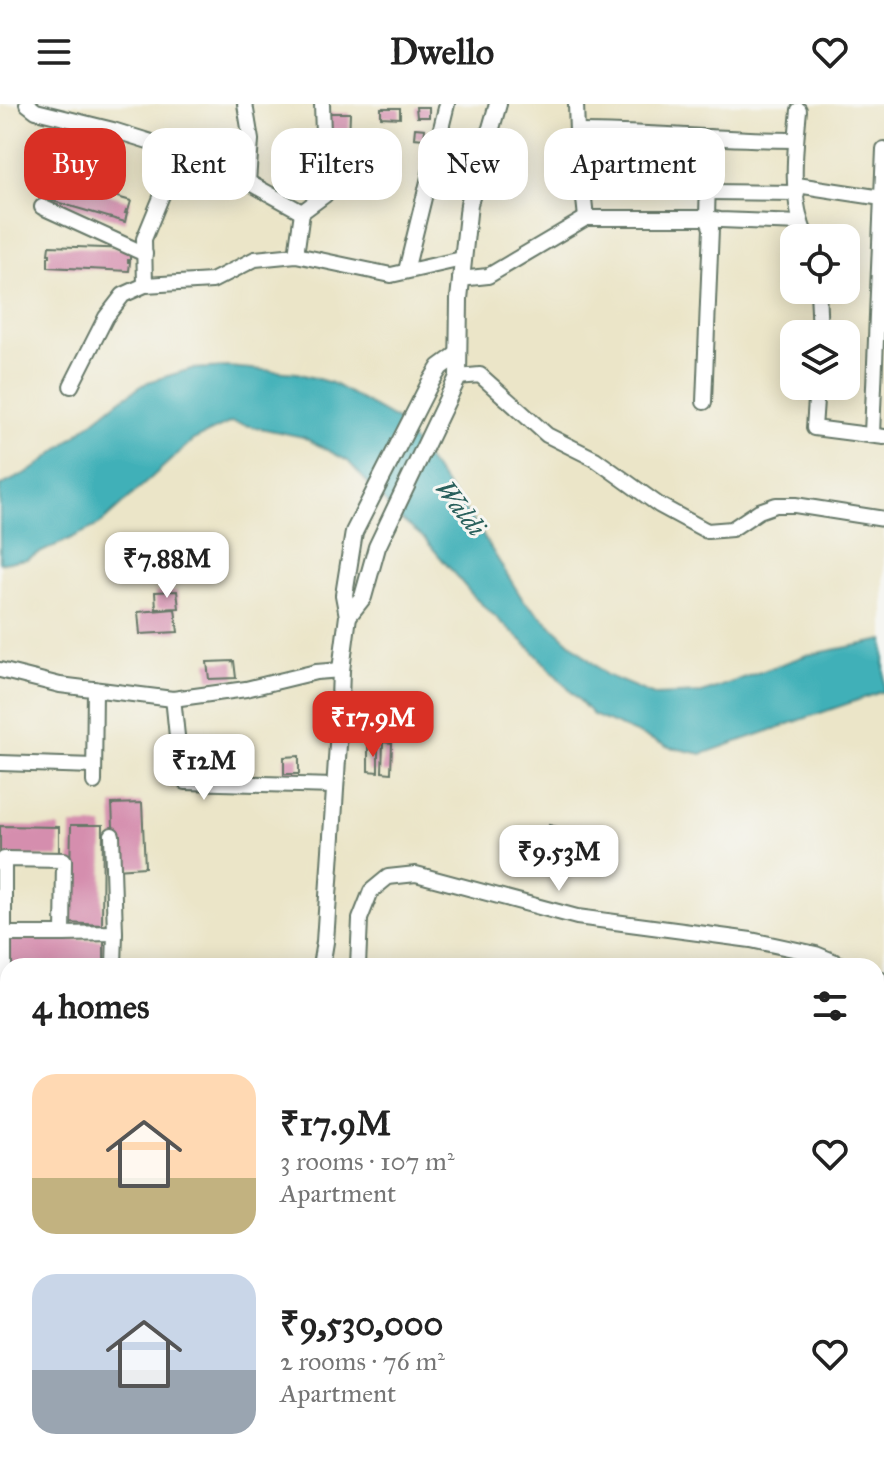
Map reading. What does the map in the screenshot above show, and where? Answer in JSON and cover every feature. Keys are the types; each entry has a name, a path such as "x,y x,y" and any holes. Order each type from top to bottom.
{"main road":[{"path":"348,616 363,597 377,547 458,377 460,279 469,204 498,104"},
{"path":"322,958 341,670 348,616 344,595 354,532 440,367 458,354"}],"street":[{"path":"27,104 36,111 142,139"},
{"path":"245,104 249,128"},
{"path":"296,255 302,212 325,195 322,104"},
{"path":"406,271 447,104"},
{"path":"576,104 577,128"},
{"path":"460,279 488,276 586,218 707,218 801,223 795,154 799,110"},
{"path":"725,138 796,140"},
{"path":"816,400 814,428 878,435 884,149"},
{"path":"255,186 302,212"},
{"path":"725,191 797,189 882,198"},
{"path":"145,285 144,239 160,200"},
{"path":"584,200 586,218"},
{"path":"704,402 711,228 707,218 708,200"},
{"path":"42,207 145,254"},
{"path":"71,386 106,317 123,295 145,285 212,281 255,259 296,255 391,275 462,259"},
{"path":"458,377 480,375 547,435 595,459 659,505 707,531 732,529 759,511 776,505 795,505 884,519"},
{"path":"0,670 60,685 173,699 246,689 316,672 341,670"},
{"path":"94,782 95,689"},
{"path":"173,699 186,782 334,786"},
{"path":"0,763 94,766"},
{"path":"112,835 114,958"},
{"path":"4,958 2,859 64,860 63,934"},
{"path":"358,958 360,919 371,891 388,877 416,874 577,917 751,940 826,958"},
{"path":"4,934 115,933"}],"water":[{"name":"Waldi","path":"228,367 297,373 332,383 397,420 477,526 523,600 606,675 654,695 702,693 807,655 884,640 884,691 702,754 669,747 593,715 532,650 475,598 424,538 399,518 348,461 303,437 231,422 193,440 99,525 27,559 0,563 0,486 34,469 120,400 148,382 191,369"}],"building":[{"path":"416,107 429,107 429,117 417,117"},
{"path":"381,108 400,108 400,118 381,117"},
{"path":"329,113 350,113 349,128 328,128"},
{"path":"49,200 131,201 125,213 125,222"},
{"path":"49,246 130,249 129,271 48,267"},
{"path":"177,591 179,608 156,609 155,592"},
{"path":"175,609 178,632 140,634 138,612"},
{"path":"234,661 236,678 209,679 207,662"},
{"path":"383,742 392,743 391,773 382,772"},
{"path":"368,746 378,746 378,772 368,771"},
{"path":"299,756 299,774 284,774 284,757"},
{"path":"142,803 145,867 115,869 112,804"},
{"path":"71,825 103,825 102,925 69,923"},
{"path":"549,825 567,829 559,864 542,860"},
{"path":"0,826 59,827 59,857 0,856"},
{"path":"8,939 104,940 104,958 9,958"}]}
